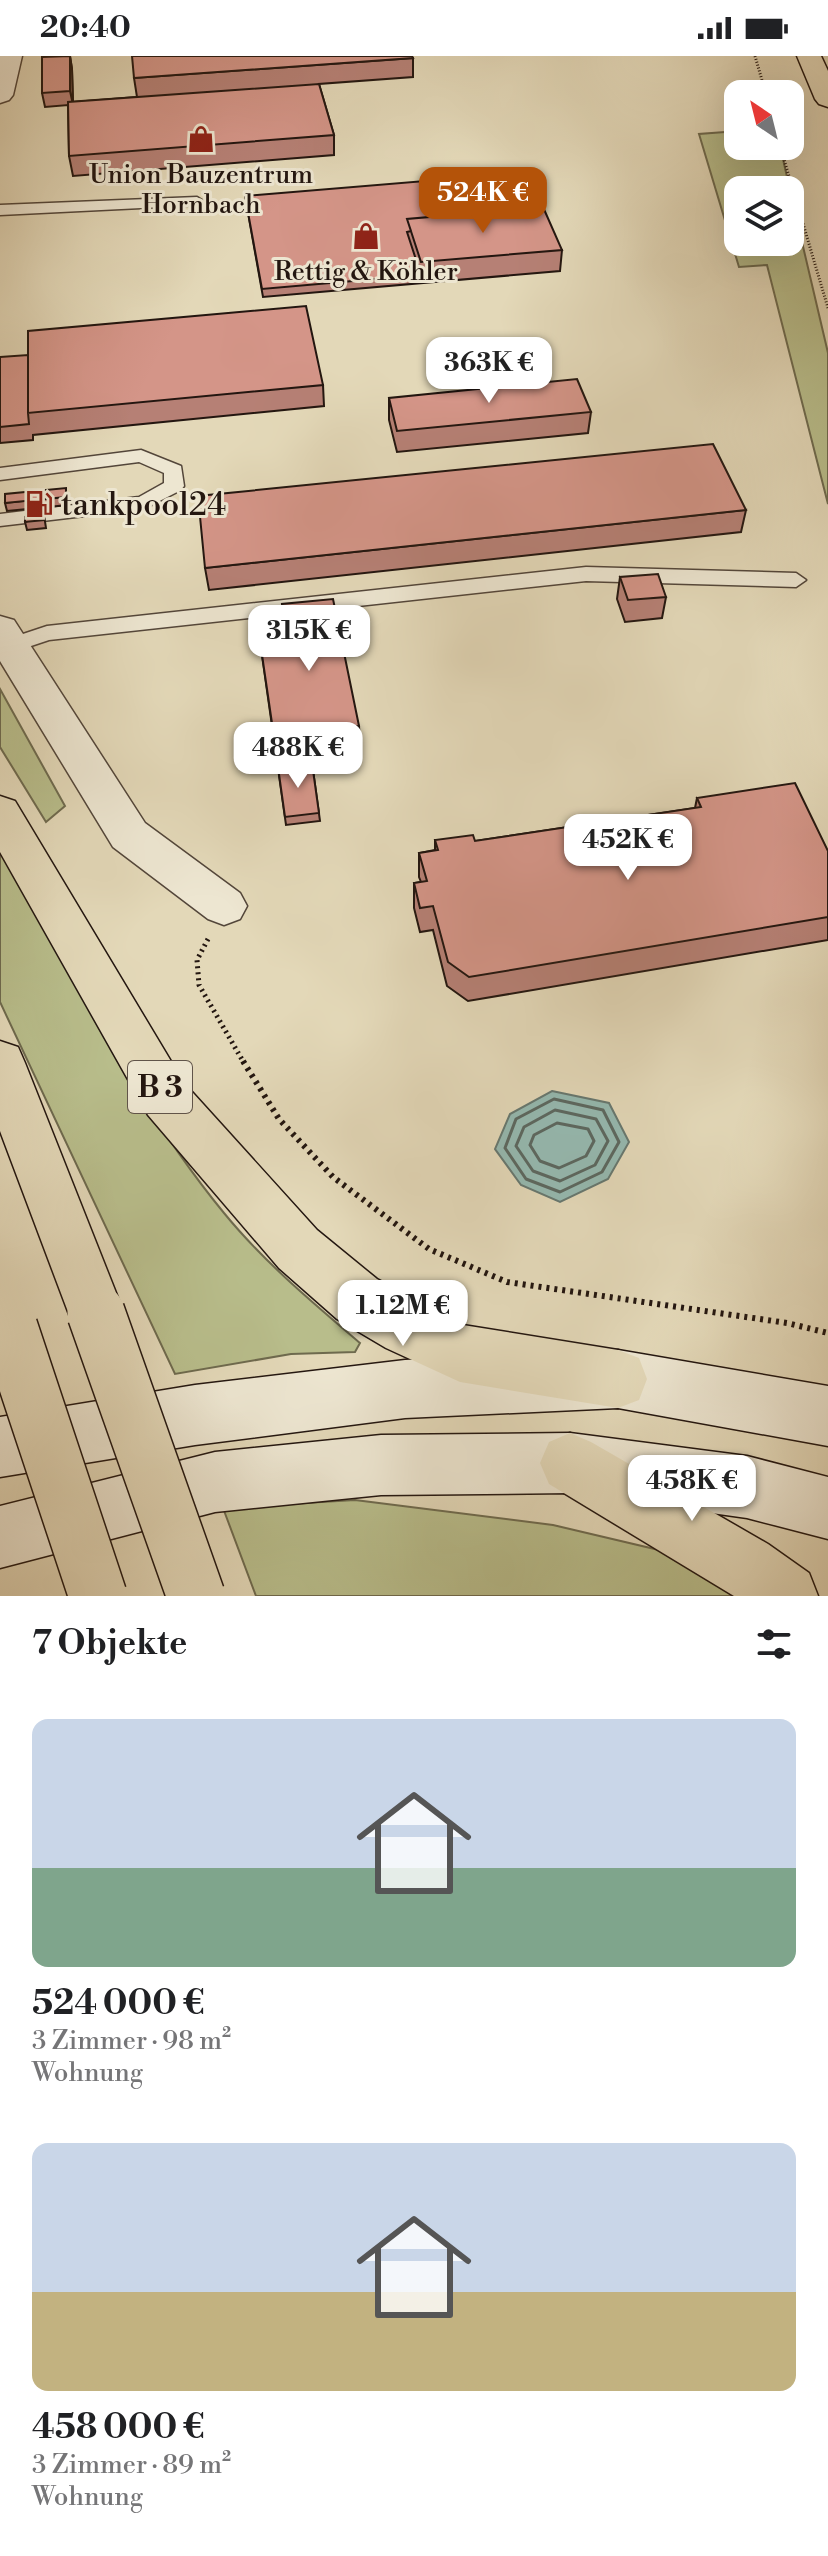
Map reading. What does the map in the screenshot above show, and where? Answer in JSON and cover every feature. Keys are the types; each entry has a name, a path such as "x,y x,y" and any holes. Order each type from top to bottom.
{"highway":[{"path":"809,56 828,99"},
{"name":"B 3","path":"0,813 166,1099 298,1249 357,1299 406,1328 460,1353 618,1379"},
{"path":"0,1063 96,1313 196,1596"},
{"path":"4,1315 98,1596"},
{"path":"570,1463 746,1566 786,1596"}],"main road":[{"path":"0,95 10,56"},
{"path":"5,638 129,835 224,906"},
{"path":"0,1447 195,1415 405,1389 618,1379 828,1416"},
{"path":"0,1537 215,1482 381,1465 570,1463 747,1487 828,1508"}],"lane":[{"path":"0,210 197,202"},
{"path":"0,474 141,456 174,470 174,486 144,503 0,520"},
{"path":"5,638 586,574 796,580"}],"path":[{"path":"755,56 762,80"},
{"path":"784,160 828,308"},
{"path":"224,906 197,960 199,985 211,1009 279,1119 333,1177 429,1249 507,1282 787,1323 828,1333"}],"green space":[{"path":"724,132 724,160 783,160 787,176 724,176 724,217 699,134"},
{"path":"804,251 828,353 828,504 767,265 739,267 736,256 804,256"},
{"path":"0,689 65,806 46,822 0,747"},
{"path":"0,849 105,1036 161,1128 224,1213 255,1248 360,1343 355,1352 291,1354 175,1374 0,1002"},
{"path":"355,1500 553,1525 680,1555 733,1596 256,1596 223,1508"}],"water":[{"path":"552,1091 609,1103 629,1142 608,1179 560,1202 521,1185 495,1149 510,1114"}],"building":[{"path":"70,56 70,91 42,93 42,57"},
{"path":"132,56 412,56 413,58 134,78"},
{"name":"Union Bauzentrum Hornbach","path":"319,84 334,135 69,156 68,102"},
{"path":"461,178 475,213 407,219 411,231 407,232 421,275 262,289 245,196"},
{"path":"543,207 562,250 421,262 407,219"},
{"path":"306,306 323,385 28,413 28,331"},
{"path":"28,355 29,424 0,427 0,357"},
{"path":"577,379 591,412 397,431 389,398"},
{"path":"713,444 746,510 205,568 198,496"},
{"path":"66,488 66,497 5,503 5,494"},
{"path":"44,515 44,520 25,522 25,517"},
{"path":"658,574 666,597 628,600 620,577"},
{"path":"333,599 359,726 274,737 261,648 289,644 282,604"},
{"path":"286,639 287,644 278,646 277,641"},
{"path":"312,763 319,813 285,817 278,767"},
{"path":"795,783 828,851 828,917 469,977 448,962 433,906 420,908 414,883 427,881 419,853 438,850 435,840 473,835 475,841 701,807 697,798"}],"place":[{"name":"Union Bauzentrum Hornbach","path":"201,139"},
{"name":"Rettig & Köhler","path":"366,236"},
{"name":"tankpool24","path":"39,504"}]}
